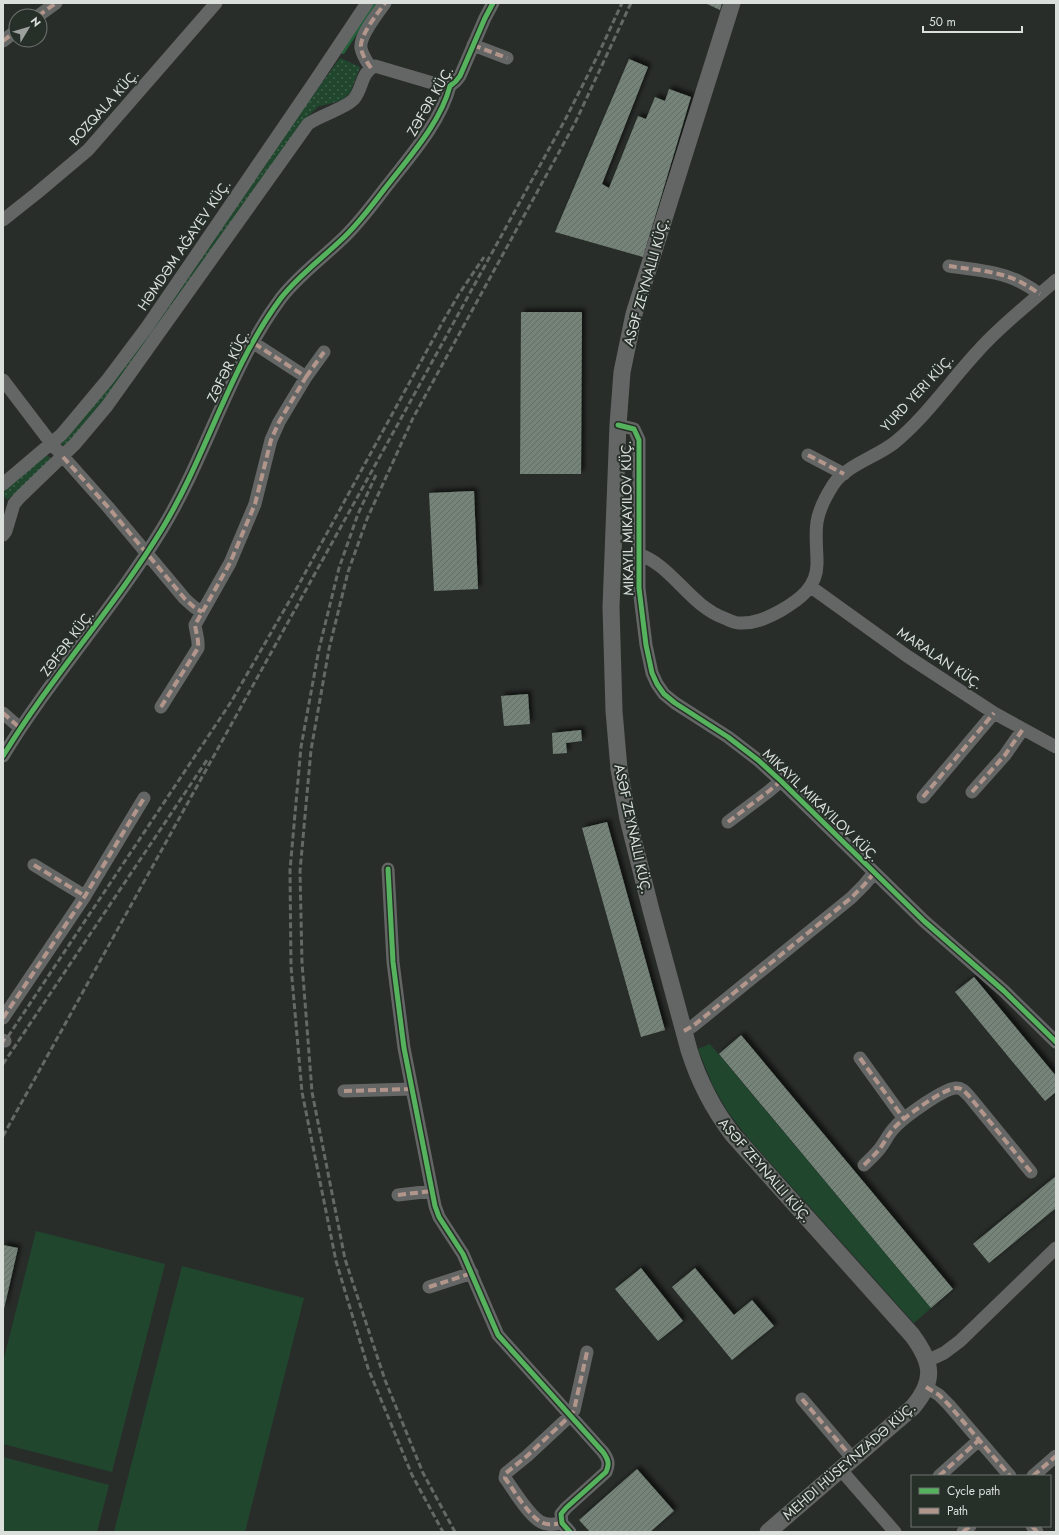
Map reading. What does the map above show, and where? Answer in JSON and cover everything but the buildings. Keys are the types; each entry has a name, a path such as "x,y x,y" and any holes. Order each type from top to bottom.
{"main road":[{"path":"732,3 634,314 622,372 618,425 611,607 614,711 619,770 628,819 651,910 684,1031 700,1080 720,1119 733,1136 912,1336 922,1350 927,1361 928,1368 926,1387"},
{"name":"MEHDI HÜSEYNZADƏ KÜÇ.","path":"768,1532 913,1407 920,1399 926,1387"}],"street":[{"name":"BOZQALA KÜÇ.","path":"3,220 88,150 216,3"},
{"name":"HƏMDƏM AĞAYEV KÜÇ.","path":"3,484 70,425 108,379 147,327 367,3"},
{"path":"371,68 360,47 362,39 384,3"},
{"name":"ZƏFƏR KÜÇ.","path":"3,756 20,728 68,660 105,613 162,529 178,500 252,342 264,323 290,287 302,274 341,240 361,219 419,145 441,108 450,86 460,76 473,45 494,3"},
{"path":"473,45 507,58"},
{"path":"3,535 14,504 63,457 107,406 308,124 353,100 364,75 371,68 380,67 436,84 450,86"},
{"path":"949,266 985,271 1009,277 1040,294"},
{"name":"YURD YERI KÜÇ.","path":"638,554 648,557 657,563 696,601 719,616 737,623 750,623 767,618 789,606 802,596 810,587 816,574 818,564 816,533 820,510 834,483 844,474 894,442 916,421 979,349 1056,280"},
{"path":"252,342 306,377"},
{"path":"161,706 198,648 199,641 196,634 195,625 230,563 255,504 271,440 279,422 306,377 324,352"},
{"path":"3,380 63,457 147,552 185,599 202,612"},
{"path":"618,425 634,429 639,440 639,588 646,645 652,674 664,694 758,760 874,873 945,940 1004,991 1056,1042"},
{"path":"808,455 844,474"},
{"name":"MARALAN KÜÇ.","path":"810,587 907,656 994,713 1056,747"},
{"path":"3,713 20,728"},
{"path":"923,797 994,713"},
{"path":"972,792 1005,755 1023,729"},
{"path":"728,822 781,781"},
{"path":"3,1018 85,896 144,798"},
{"path":"34,865 85,896"},
{"path":"388,869 393,962 404,1048 434,1206 472,1273 498,1335 571,1416 603,1452 608,1460 609,1466 606,1472 561,1514 566,1527 541,1523 533,1516 506,1478 506,1473 571,1416 574,1410 587,1352"},
{"path":"684,1031 693,1026 850,898 864,886 874,873"},
{"path":"860,1058 904,1119"},
{"path":"864,1165 876,1153 887,1136 904,1119 946,1091 957,1088 963,1090 1031,1172"},
{"path":"344,1091 412,1089"},
{"path":"398,1195 432,1191"},
{"path":"927,1361 944,1353 960,1342 1056,1248"},
{"path":"429,1287 472,1273"},
{"path":"926,1387 939,1395 1009,1475"},
{"path":"802,1399 895,1532"},
{"path":"940,1475 979,1440"},
{"path":"1034,1475 1056,1456"}],"green space":[{"path":"340,58 360,67 350,93 342,100 319,106 308,116 109,397 65,448 61,443"},
{"path":"47,455 52,460 7,500 3,495 3,491"},
{"path":"710,1044 931,1308 914,1323 748,1138 728,1112 713,1086 698,1049"},
{"path":"36,1231 165,1264 112,1472 3,1444 3,1362"},
{"path":"182,1266 304,1298 245,1532 114,1532"},
{"path":"3,1457 109,1485 97,1532 3,1532"}],"waterway":[{"path":"343,52 375,3"}],"railway":[{"path":"3,1136 566,118 622,3"},
{"path":"455,1532 423,1473 385,1380 345,1259 312,1092 302,963 300,871 311,750 329,649 348,572 367,519 413,418 575,123 631,3"},
{"path":"3,1044 231,702 298,586 441,325 459,294 484,257"},
{"path":"376,475 358,514 339,568 319,649 301,747 290,870 291,967 302,1092 336,1261 368,1368 412,1475 443,1532"},
{"path":"3,1064 207,760"}],"marked path":[{"path":"48,9 56,3"},
{"path":"371,68 362,53 361,43 366,31 385,3"},
{"path":"3,41 8,37"},
{"path":"473,45 507,58"},
{"path":"949,266 1007,276 1040,294"},
{"path":"161,707 198,648 195,625 230,563 255,504 271,440 279,422 306,377 252,342"},
{"path":"306,377 324,352"},
{"path":"808,455 844,474"},
{"path":"63,457 108,507 185,599 202,612"},
{"path":"3,713 20,728"},
{"path":"923,797 994,713"},
{"path":"972,792 1005,755 1023,729"},
{"path":"728,822 781,781"},
{"path":"3,1018 85,896 144,798"},
{"path":"34,865 85,896"},
{"path":"684,1031 693,1026 851,898 874,873"},
{"path":"860,1058 904,1119"},
{"path":"864,1165 879,1150 893,1129 906,1117 943,1092 959,1088 969,1096 1031,1172"},
{"path":"344,1091 412,1089"},
{"path":"398,1195 432,1191"},
{"path":"429,1287 472,1273"},
{"path":"562,1523 546,1524 536,1519 526,1508 505,1478 506,1473 527,1456 571,1415 574,1410 587,1352"},
{"path":"926,1387 939,1395 949,1405 1009,1475"},
{"path":"802,1399 853,1459"},
{"path":"940,1475 979,1440"},
{"path":"1034,1475 1056,1456"},
{"path":"963,1532 969,1527"},
{"path":"1033,1527 1037,1532"}],"cycle path":[{"path":"3,756 41,698 124,587 162,529 192,472 232,382 263,325 288,290 360,220 425,137 440,112 450,86 460,76 493,3"},
{"name":"MIKAYIL MIKAYILOV KÜÇ.","path":"618,425 634,429 639,440 639,588 646,645 652,673 664,694 675,703 728,737 758,760 924,921 1004,991 1056,1042"},
{"path":"388,869 393,962 404,1048 435,1206 439,1217 463,1254 498,1335 603,1452 608,1462 606,1472 561,1514 562,1523 570,1532"}]}
